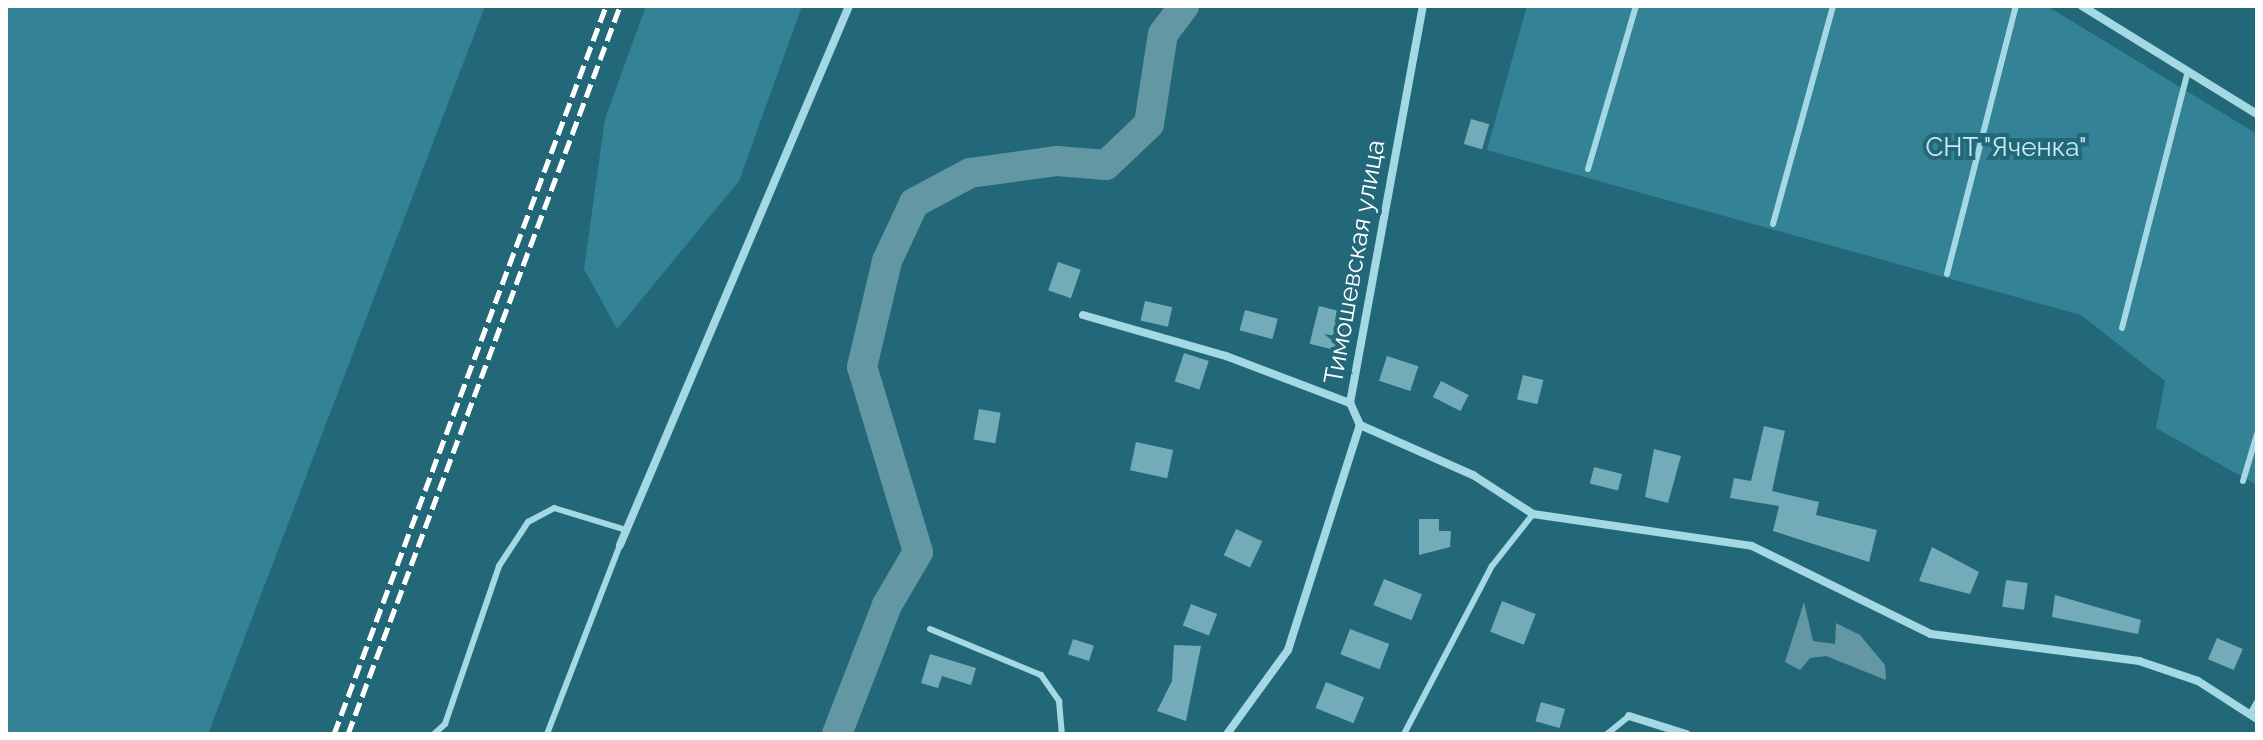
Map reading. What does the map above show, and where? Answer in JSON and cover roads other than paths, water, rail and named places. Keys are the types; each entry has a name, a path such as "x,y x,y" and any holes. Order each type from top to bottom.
{"street":[{"path":"620,545 849,6"},
{"name":"Тимошевская улица","path":"1360,425 1350,403 1423,6"},
{"path":"2082,6 2257,114"},
{"path":"1083,315 1226,356 1350,403"},
{"path":"1227,734 1288,650 1360,425 1473,475 1533,514 1752,546 1931,634 2139,661 2198,681 2253,716"},
{"path":"1629,716 1686,734"}],"lane":[{"path":"1588,169 1636,6"},
{"path":"1773,224 1833,6"},
{"path":"1947,274 2016,6"},
{"path":"2122,328 2188,71"},
{"path":"2243,481 2257,434"},
{"path":"434,734 445,724 499,566 528,522 554,508 626,530"},
{"path":"1404,734 1492,566 1533,514"},
{"path":"547,734 620,545"},
{"path":"930,629 1041,675 1059,701 1062,734"},
{"path":"2253,716 2257,702"},
{"path":"1607,734 1629,716"}],"waterway":[{"path":"837,734 887,605 918,552 862,367 887,261 914,203 970,173 1057,161 1106,165 1149,124 1163,34 1184,6"}],"railway":[{"path":"334,734 606,6"},
{"path":"348,734 620,6"}],"park label":[{"name":"СНТ \"Яченка\"","path":"2006,148"}]}
